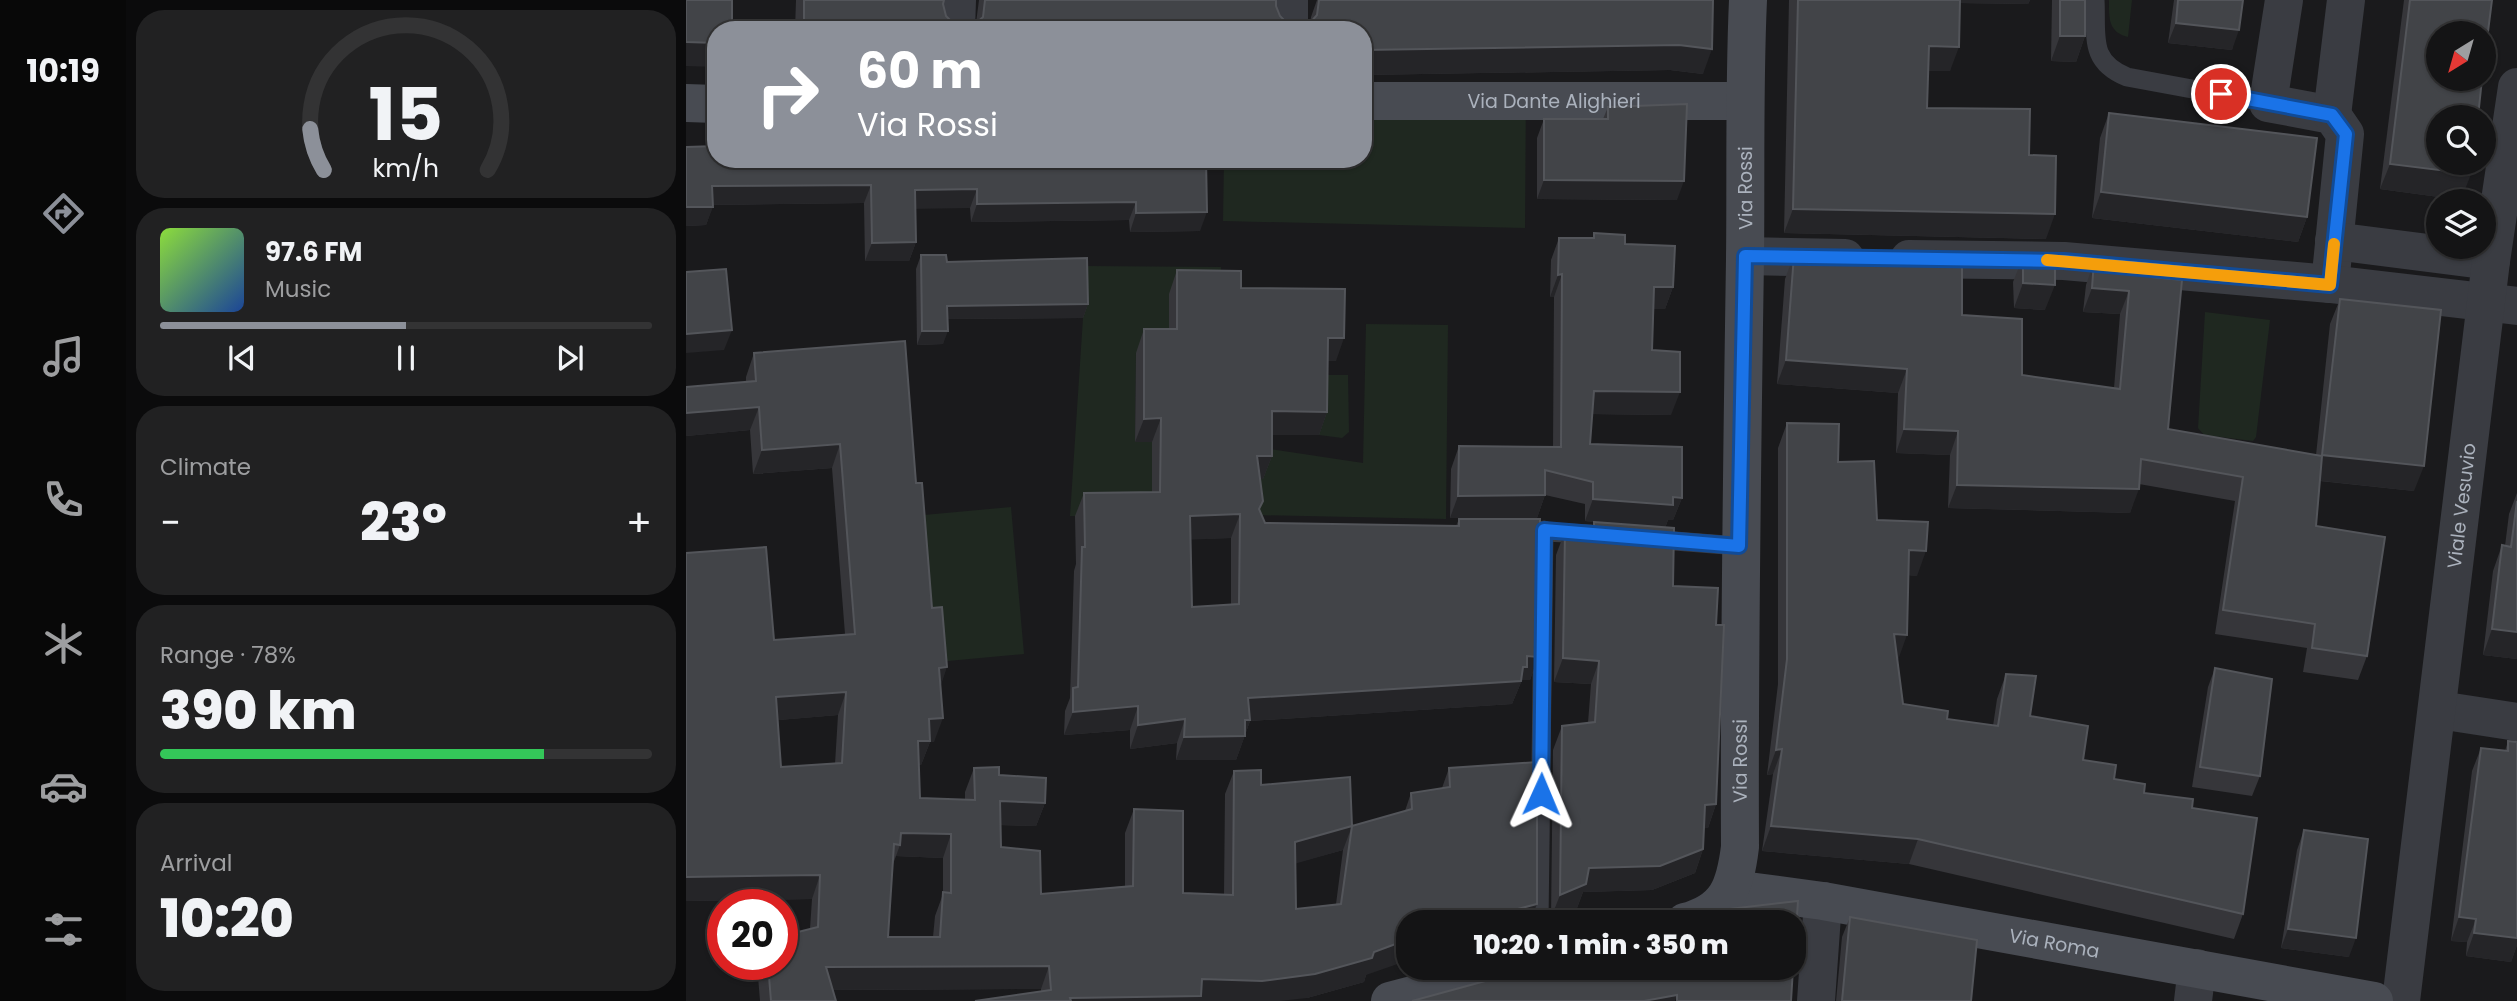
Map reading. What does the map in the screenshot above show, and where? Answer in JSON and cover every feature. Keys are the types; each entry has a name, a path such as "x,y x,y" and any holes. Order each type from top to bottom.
{"street":[{"path":"956,21 957,0"},
{"path":"1289,0 1289,21"},
{"name":"Via Rossi","path":"1733,889 1740,846 1739,546 1745,256 1743,101 1748,0"},
{"path":"2284,0 2268,103 2332,115 2346,134 2330,285"},
{"path":"2332,115 2346,0"},
{"name":"Viale Vesuvio","path":"2401,1001 2439,710 2502,304 2491,261 2517,87"},
{"name":"Via Dante Alighieri","path":"1372,101 1743,101"},
{"path":"686,103 707,104"},
{"path":"2334,241 2491,261"},
{"path":"1745,256 2064,261 2330,285 2502,304"},
{"path":"2439,710 2517,722"},
{"path":"1712,910 1733,889"},
{"name":"Via Roma","path":"1733,889 1823,901 2195,985 2374,1001"},
{"path":"1816,1001 1823,901"},
{"path":"1390,1001 1470,980"}],"lane":[{"path":"2095,0 2097,52 2111,70 2127,76 2268,103"},
{"path":"1539,910 1544,530"},
{"path":"1490,531 1544,530 1739,546"}],"shaded area":[{"path":"2109,0 2132,0 2128,37 2113,28"},
{"path":"1372,82 1526,83 1525,228 1223,221 1224,168 1372,168"},
{"path":"1083,266 1221,267 1220,294 1169,294 1169,320 1194,321 1136,353 1135,442 1152,442 1152,490 1264,448 1363,463 1366,324 1448,325 1446,519 1253,515 1070,516 1083,318"},
{"path":"2205,312 2270,320 2256,437 2253,441 2204,435 2198,428"},
{"path":"1319,375 1348,375 1349,432 1342,438 1319,435"},
{"path":"1011,507 1024,654 937,662 924,515"}],"building":[{"path":"686,0 732,0 732,21 707,21 707,43 686,42"},
{"path":"804,0 944,0 946,16 951,21 804,21"},
{"path":"985,0 1276,0 1280,16 1285,21 978,21 983,17"},
{"path":"1319,0 1713,0 1712,49 1679,45 1372,50 1372,21 1312,21 1317,15"},
{"path":"1798,0 1960,0 1959,47 1929,46 1927,108 2030,109 2029,155 2056,156 2055,214 1793,209"},
{"path":"2060,0 2085,0 2085,36 2060,36"},
{"path":"2178,0 2243,0 2239,30 2176,23"},
{"path":"2410,0 2492,0 2489,21 2426,21 2426,91 2481,91 2479,105 2426,105 2426,168 2390,164"},
{"path":"1687,104 1684,181 1544,180 1544,119 1608,119 1608,107"},
{"path":"2109,113 2317,138 2307,217 2101,192"},
{"path":"707,146 707,168 1206,168 1207,212 1136,213 1136,202 977,204 977,189 915,190 916,242 872,243 871,185 712,186 713,207 686,207 686,147"},
{"path":"1594,233 1625,235 1625,244 1675,246 1673,287 1654,287 1652,350 1680,352 1680,392 1594,391 1590,444 1682,447 1682,498 1673,497 1673,505 1593,499 1593,482 1545,470 1545,495 1458,496 1459,446 1561,447 1562,274 1558,275 1559,238 1594,238"},
{"path":"921,255 946,255 947,262 1087,258 1088,304 947,306 948,331 922,331"},
{"path":"1794,255 1962,257 1962,315 2022,319 2022,375 2120,389 2129,291 2092,288 2094,261 2153,266 2152,277 2182,280 2168,429 2322,456 2316,526 2385,537 2367,656 2312,648 2315,624 2223,610 2243,477 2141,459 2139,489 1957,485 1958,431 1904,429 1907,369 1786,360"},
{"path":"2023,257 2055,257 2055,285 2023,283"},
{"path":"726,269 732,330 686,334 686,272"},
{"path":"1177,270 1241,271 1241,288 1345,289 1344,338 1328,338 1327,412 1272,411 1272,456 1257,456 1263,501 1259,509 1265,523 1459,526 1459,519 1540,519 1538,657 1527,656 1527,667 1523,667 1521,681 1248,698 1250,720 1245,720 1245,736 1184,737 1185,719 1138,725 1138,706 1073,712 1073,688 1078,687 1082,547 1085,547 1084,493 1160,492 1161,418 1144,419 1144,329 1177,329","holes":["1240,514 1239,604 1192,607 1190,516"]},
{"path":"2340,299 2441,310 2424,466 2322,455"},
{"path":"905,341 916,483 922,483 932,608 942,607 947,667 939,668 943,718 929,719 930,741 918,741 920,798 975,800 974,768 999,767 999,775 1046,778 1045,803 1000,801 1001,847 1040,851 1041,894 1133,886 1134,809 1183,811 1183,893 1233,895 1234,771 1261,770 1261,785 1350,777 1352,826 1412,809 1411,793 1450,787 1449,768 1537,762 1537,904 1514,910 1396,910 1396,944 1374,952 1372,958 1315,974 1262,981 1202,979 1201,996 1070,998 1071,1001 975,1001 1051,990 1049,966 826,967 836,1001 771,1001 769,980 798,980 798,932 818,927 820,875 686,877 686,553 766,547 774,640 855,634 840,444 762,450 759,407 686,413 686,387 756,381 754,353","holes":["846,692 842,763 781,767 776,697","1352,826 1341,904 1296,909 1295,842","901,833 951,834 951,893 943,892 940,937 888,937 894,844 900,845"]},
{"path":"1787,423 1839,424 1838,462 1874,461 1877,520 1928,522 1926,551 1909,550 1907,635 1894,634 1903,704 1948,711 1947,719 1998,726 2006,674 2036,676 2030,716 2088,726 2083,760 2116,765 2114,779 2145,784 2144,793 2193,799 2192,808 2257,818 2243,914 1918,839 1771,826 1782,749 1776,750 1787,659"},
{"path":"2517,501 2517,632 2492,629 2502,545 2511,547"},
{"path":"1594,522 1674,528 1673,586 1718,588 1716,625 1724,625 1716,804 1705,805 1703,849 1660,866 1589,868 1586,884 1560,895 1562,726 1595,722 1599,661 1563,658 1565,531 1594,532"},
{"path":"2215,668 2272,679 2260,776 2200,767"},
{"path":"2508,741 2517,742 2517,938 2474,933 2476,919 2459,917 2481,748 2508,751"},
{"path":"2304,830 2368,839 2356,938 2288,929"},
{"path":"1798,901 1797,910 1721,910"},
{"path":"1850,917 1977,940 1971,1001 1842,1001"},
{"path":"1489,980 1792,980 1791,1001 1677,1001 1677,995 1644,1001 1412,1001"}],"slow traffic":[{"path":"2047,260 2330,285 2334,244"}],"route":[{"path":"1541,794 1544,530 1739,546 1745,256 2064,261 2330,285 2346,134 2332,115 2221,94"}]}
